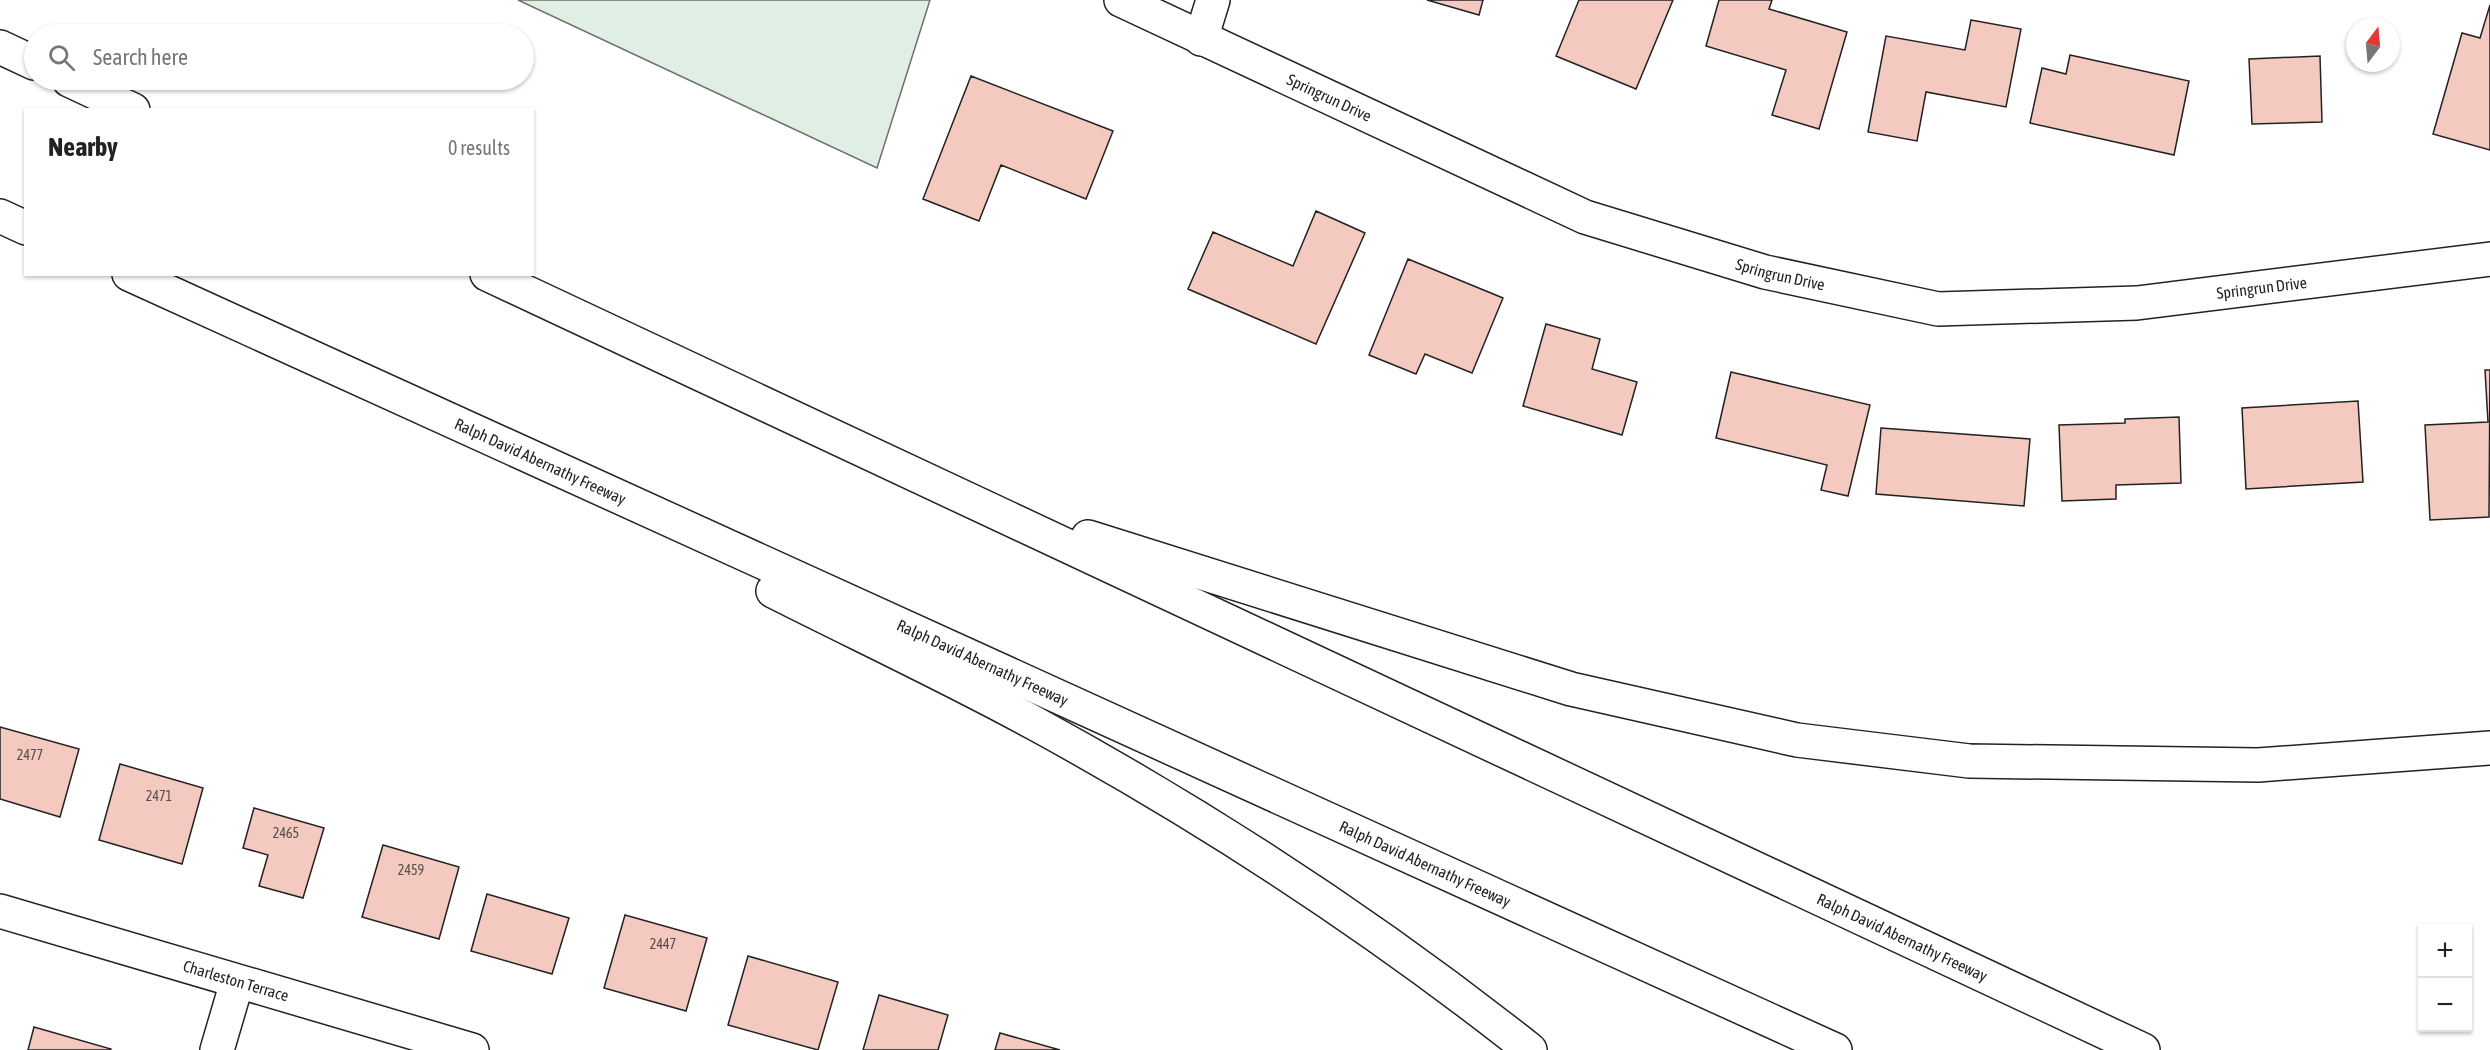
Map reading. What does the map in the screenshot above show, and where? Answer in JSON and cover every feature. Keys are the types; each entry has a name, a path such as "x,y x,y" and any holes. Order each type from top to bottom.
{"main road":[{"name":"Springrun Drive","path":"1120,0 1585,217 1765,272 1938,309 2137,303 2490,259"},
{"path":"1201,39 1213,0"},
{"path":"0,47 24,58"},
{"path":"90,90 129,108"},
{"path":"0,216 24,227"},
{"name":"Ralph David Abernathy Freeway","path":"133,276 1835,1050"},
{"name":"Ralph David Abernathy Freeway","path":"491,276 2143,1050"},
{"path":"201,307 1036,724 1266,860 1482,1012 1530,1050"},
{"path":"963,497 1571,689 1797,740 1969,761 2258,765 2490,748"},
{"name":"Charleston Terrace","path":"0,911 472,1050"},
{"path":"218,1050 237,982"}],"green space":[{"path":"518,0 930,0 877,168"}],"building":[{"path":"1427,0 1483,0 1479,15"},
{"path":"1579,0 1673,0 1636,89 1556,56"},
{"path":"1719,0 1772,0 1769,9 1847,32 1819,129 1772,115 1786,70 1706,46"},
{"path":"2490,5 2490,150 2433,134 2462,33 2480,38"},
{"path":"1971,20 2021,29 2006,107 1926,92 1917,141 1868,132 1886,36 1965,50"},
{"path":"2070,55 2189,81 2174,155 2030,123 2042,68 2066,74"},
{"path":"2320,56 2322,122 2252,124 2249,59"},
{"path":"971,76 1113,131 1086,199 1001,165 979,221 923,199"},
{"path":"1316,211 1365,233 1316,344 1188,289 1213,232 1293,266"},
{"path":"1408,259 1503,298 1472,373 1425,354 1416,374 1369,355"},
{"path":"1546,324 1600,339 1592,369 1637,382 1622,435 1523,406"},
{"path":"2485,370 2490,370 2489,517 2430,520 2425,425 2488,422"},
{"path":"1731,372 1870,405 1848,496 1821,490 1827,465 1716,438"},
{"path":"2358,401 2363,482 2246,489 2242,408"},
{"path":"2179,417 2181,483 2116,485 2116,499 2062,501 2059,425 2125,423 2125,419"},
{"path":"1881,428 2030,439 2024,506 1876,494"},
{"path":"0,727 79,749 60,817 0,799"},
{"path":"120,764 203,788 182,864 99,840"},
{"path":"254,808 324,828 303,898 259,886 268,855 243,848"},
{"path":"383,845 459,867 439,939 362,917"},
{"path":"487,894 569,918 552,974 471,951"},
{"path":"625,915 707,938 686,1011 604,988"},
{"path":"748,956 838,982 818,1050 728,1025"},
{"path":"879,995 948,1015 938,1050 863,1050"},
{"path":"34,1027 111,1049 28,1050"},
{"path":"1000,1033 1060,1050 995,1050"}]}
